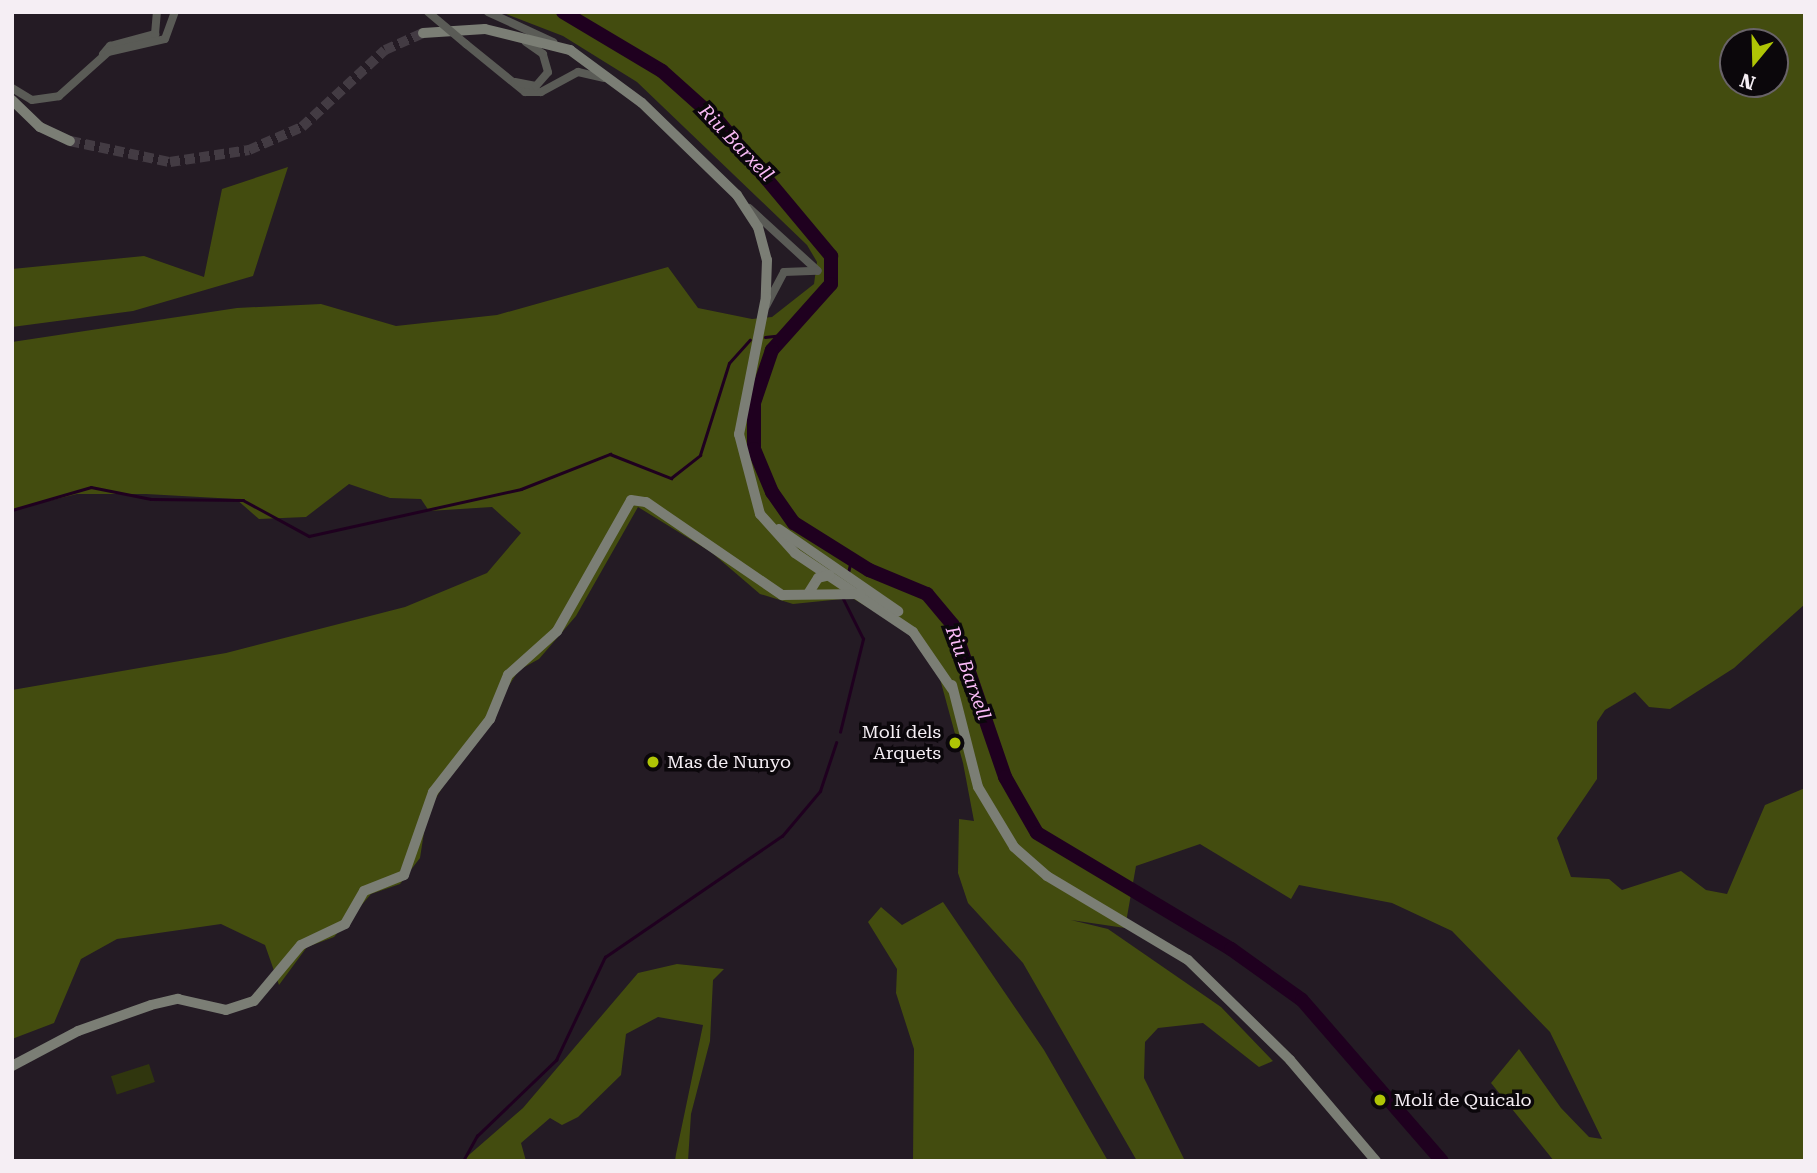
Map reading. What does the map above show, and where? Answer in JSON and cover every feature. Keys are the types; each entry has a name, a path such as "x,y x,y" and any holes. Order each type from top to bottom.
{"main road":[{"path":"423,33 485,29 555,43 601,69 642,103 744,204 765,250 764,309 740,420 741,456 756,504 784,544 812,565 861,590"},
{"path":"12,100 40,127 70,141"},
{"path":"12,1066 78,1031 151,1005 178,999 226,1010 254,1001 300,945 345,924 364,891 404,875 433,792 490,719 508,675 557,631 631,499 646,502 770,589 808,594 825,590 861,590"},
{"path":"756,504 830,575"},
{"path":"805,551 861,590 913,632 952,689 983,800 1014,847 1047,876 1188,960 1266,1035 1376,1161"},
{"path":"812,565 818,578"},
{"path":"808,594 818,578 830,575"},
{"path":"825,590 830,575"}],"street":[{"path":"12,88 32,100 54,98 102,57 110,46 155,34 157,12"},
{"path":"102,57 165,39 175,12"},
{"path":"428,12 506,78 534,93 570,74 588,72 642,103"},
{"path":"488,12 555,43"},
{"path":"485,29 531,44 549,63 536,86 506,78"},
{"path":"744,204 776,239 804,254 818,271 796,267"},
{"path":"764,309 780,276 796,267 804,254"}],"green space":[{"path":"501,12 1805,12 1805,604 1734,668 1670,709 1649,707 1635,692 1605,710 1597,722 1597,779 1557,838 1571,877 1609,879 1622,890 1681,871 1706,890 1727,894 1765,805 1805,788 1805,1161 1554,1161 1491,1083 1519,1049 1561,1108 1589,1137 1602,1139 1550,1032 1452,931 1392,903 1299,885 1291,899 1200,844 1136,866 1125,928 1071,920 1108,929 1221,1007 1273,1061 1259,1067 1203,1023 1158,1028 1145,1042 1144,1078 1185,1161 1137,1161 1023,963 968,903 958,873 959,819 974,821 963,763 937,668 911,633 852,598 793,604 760,594 711,552 638,507 576,616 539,659 519,670 442,788 427,813 420,858 400,884 371,894 334,937 307,947 279,985 265,945 221,924 117,939 81,959 54,1023 12,1039 12,690 226,653 405,607 487,573 521,533 492,507 429,511 421,499 390,498 349,484 306,517 259,519 236,499 146,494 77,494 12,510 12,342 237,308 321,304 396,326 497,315 668,267 698,308 752,319 772,317 814,284 817,262 807,245 637,82 563,36"},
{"path":"288,167 253,276 133,311 12,327 12,269 144,256 204,277 222,189"},
{"path":"943,902 1044,1050 1108,1161 913,1161 914,1049 896,993 897,969 868,922 881,907 902,925"},
{"path":"677,964 724,969 713,980 710,1041 691,1114 688,1161 675,1161 703,1025 658,1017 626,1034 621,1075 578,1117 562,1125 550,1118 521,1143 526,1161 462,1161 523,1108 638,973"},
{"path":"149,1064 155,1082 117,1094 111,1076"}],"waterway":[{"name":"Riu Barxell","path":"563,12 662,71 719,122 831,256 831,284 772,350 754,403 754,449 772,492 794,523 869,570 927,594 953,625 1005,777 1037,833 1231,949 1302,1000 1442,1161"},
{"path":"765,337 783,335"},
{"path":"12,510 91,487 151,499 243,500 309,536 521,489 610,454 671,478 700,455 729,363 750,340"},
{"path":"848,573 851,560"},
{"path":"840,732 863,639 842,597"},
{"path":"463,1161 477,1136 556,1060 605,957 782,836 820,791 836,743"}],"tunnel":[{"path":"70,141 170,162 249,150 302,127 385,50 423,33"}],"place":[{"name":"Molí dels Arquets","path":"955,743"},
{"name":"Mas de Nunyo","path":"653,762"},
{"name":"Molí de Quicalo","path":"1380,1100"}]}
